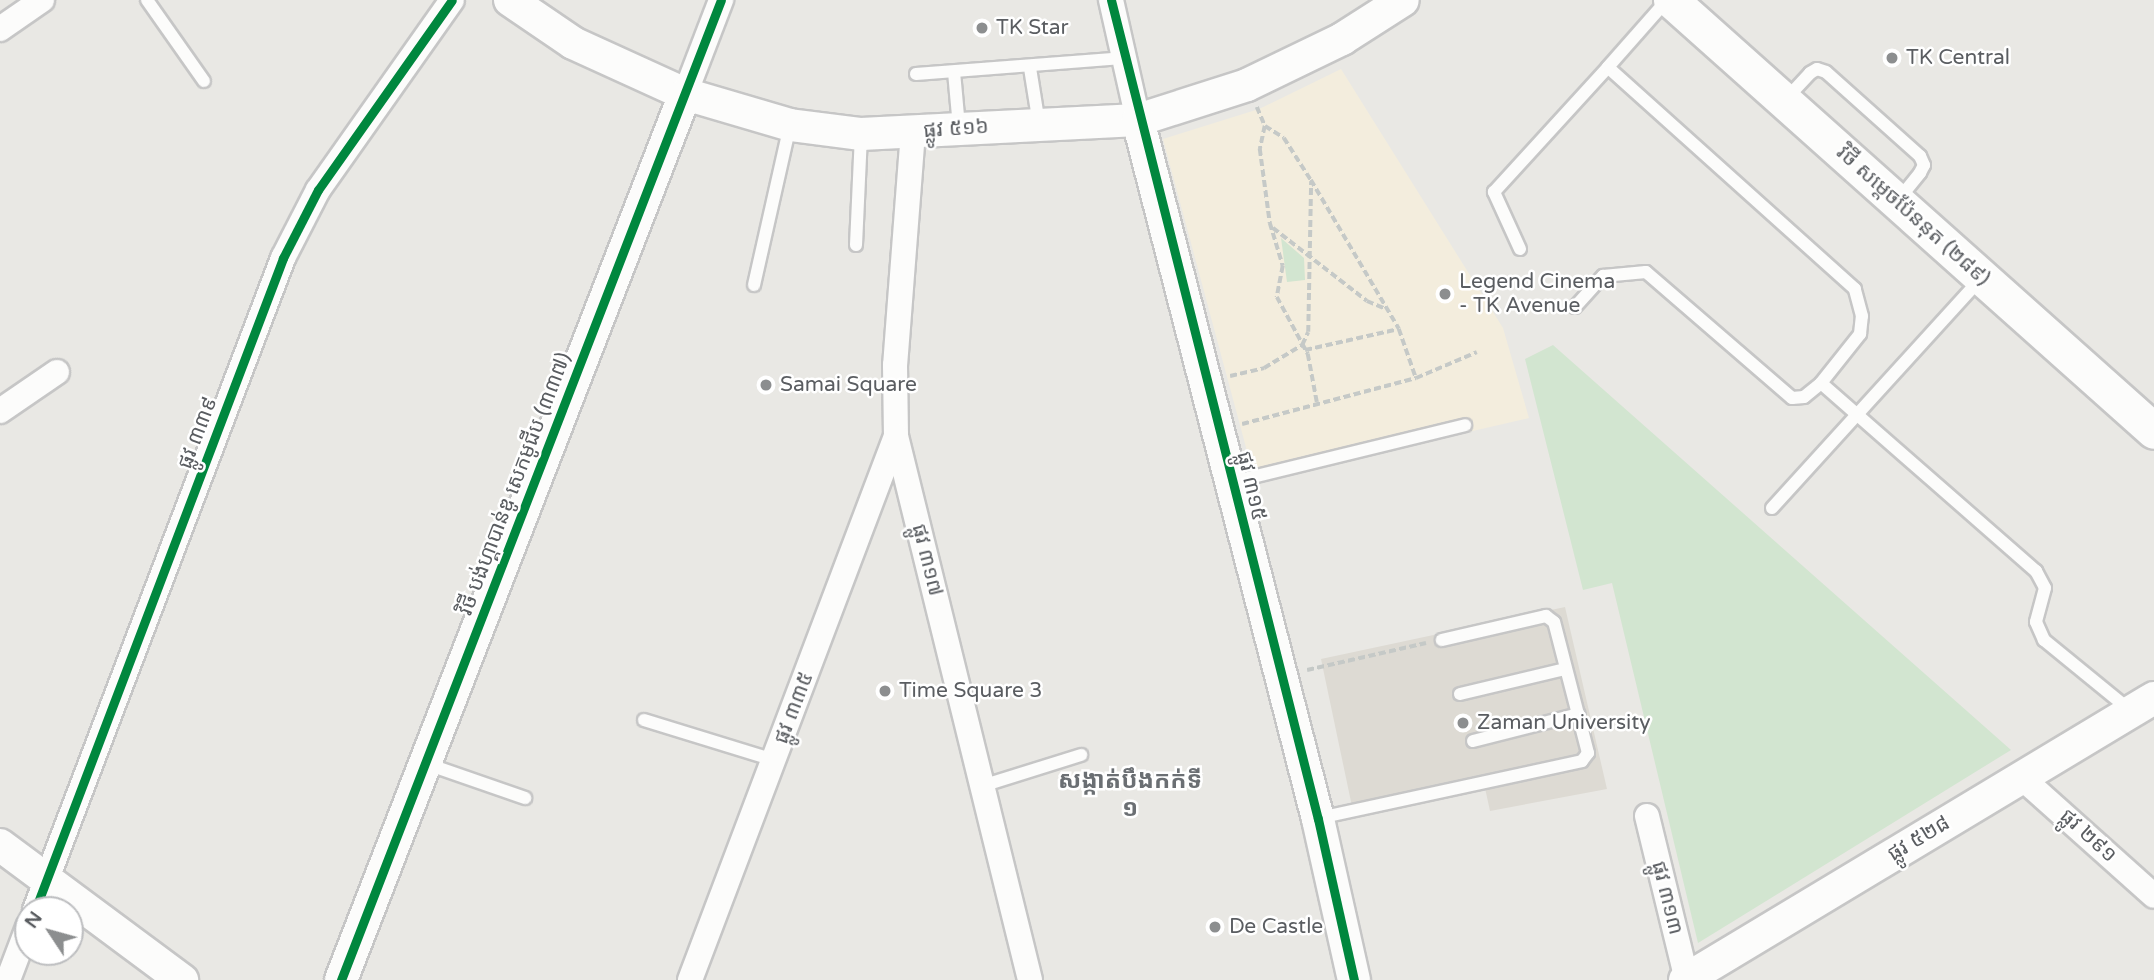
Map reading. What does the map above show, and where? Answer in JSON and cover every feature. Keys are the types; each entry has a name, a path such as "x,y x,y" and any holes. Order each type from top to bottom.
{"main road":[{"name":"វិថី សម្តេចប៉ែននុត (២៨៩)","path":"1669,0 2154,431"}],"street":[{"path":"0,29 42,0"},
{"name":"ផ្លូវ ៣៣៩","path":"40,896 283,258 337,160 452,0"},
{"name":"ផ្លូវ ៥១៦","path":"510,0 573,43 685,94 790,125 861,134 1138,120 1247,85 1342,39 1403,0"},
{"name":"វិថី បង់ហ្គាបាន់ឌូ សេកមូជីប (៣៣៧)","path":"341,980 721,0"},
{"name":"ផ្លូវ ៣១៥","path":"1111,0 1138,120 1318,819 1354,980"},
{"name":"ផ្លូវ ៣១៧","path":"913,132 895,365 896,436 1030,980"},
{"path":"0,411 57,372"},
{"name":"ផ្លូវ ៣៣៥","path":"690,980 896,436"},
{"name":"ផ្លូវ ៥២៨","path":"1686,980 2143,705"},
{"name":"ផ្លូវ ២៩១","path":"2021,777 2154,896"},
{"name":"ផ្លូវ ៣១៣","path":"1647,816 1686,980"},
{"path":"0,845 182,980"}],"lane":[{"path":"147,0 204,81"},
{"path":"1520,248 1494,192 1669,0"},
{"path":"916,74 1030,68 1112,59"},
{"path":"1575,307 1603,276 1646,272 1792,398 1804,397 1821,383 1860,334 1862,316 1855,289 1608,67"},
{"path":"1030,68 1039,124"},
{"path":"1784,101 1817,69 1835,80 1920,156 1924,165 1920,173 1897,202"},
{"path":"954,72 960,129"},
{"path":"754,285 790,125"},
{"path":"856,245 861,134"},
{"path":"1772,508 1860,415 1982,278"},
{"path":"1821,383 2036,571 2045,588 2036,622 2044,640 2143,705"},
{"path":"1231,482 1465,425"},
{"path":"1318,819 1582,761 1588,753 1554,622 1546,616 1442,639"},
{"path":"1461,694 1566,668"},
{"path":"1473,741 1579,714"},
{"path":"643,720 774,760"},
{"path":"982,786 1081,755"},
{"path":"424,763 526,798"}],"path":[{"path":"1247,85 1265,127 1260,149 1272,227 1283,266 1277,297 1305,350 1317,402"},
{"path":"1265,127 1284,138 1311,180 1399,329 1416,378"},
{"path":"1207,380 1265,368 1302,345 1308,332 1311,180"},
{"path":"1272,227 1367,301 1386,309"},
{"path":"1305,350 1399,329"},
{"path":"1219,430 1416,378 1477,352"},
{"path":"1312,669 1442,639"}],"shaded area":[{"path":"1341,69 1503,328 1529,418 1255,481 1163,139 1259,109"},
{"name":"Zaman University","path":"1565,607 1607,789 1490,811 1485,788 1354,816 1321,659"}],"green space":[{"path":"1281,238 1304,258 1305,280 1287,282"},
{"path":"1553,345 2011,750 1698,943 1612,583 1583,590 1525,359"}],"cycle path":[{"path":"40,896 283,258 318,190 452,0"},
{"path":"341,980 721,0"},
{"path":"1111,0 1318,819 1354,980"}],"place":[{"name":"TK Star","path":"982,28"},
{"name":"TK Central","path":"1892,58"},
{"name":"Legend Cinema - TK Avenue","path":"1445,294"},
{"name":"Samai Square","path":"766,385"},
{"name":"Time Square 3","path":"885,691"},
{"name":"Zaman University","path":"1463,723"},
{"name":"De Castle","path":"1215,927"}],"district":[{"name":"សង្កាត់បឹងកក់ទី ១","path":"1130,795"}]}
